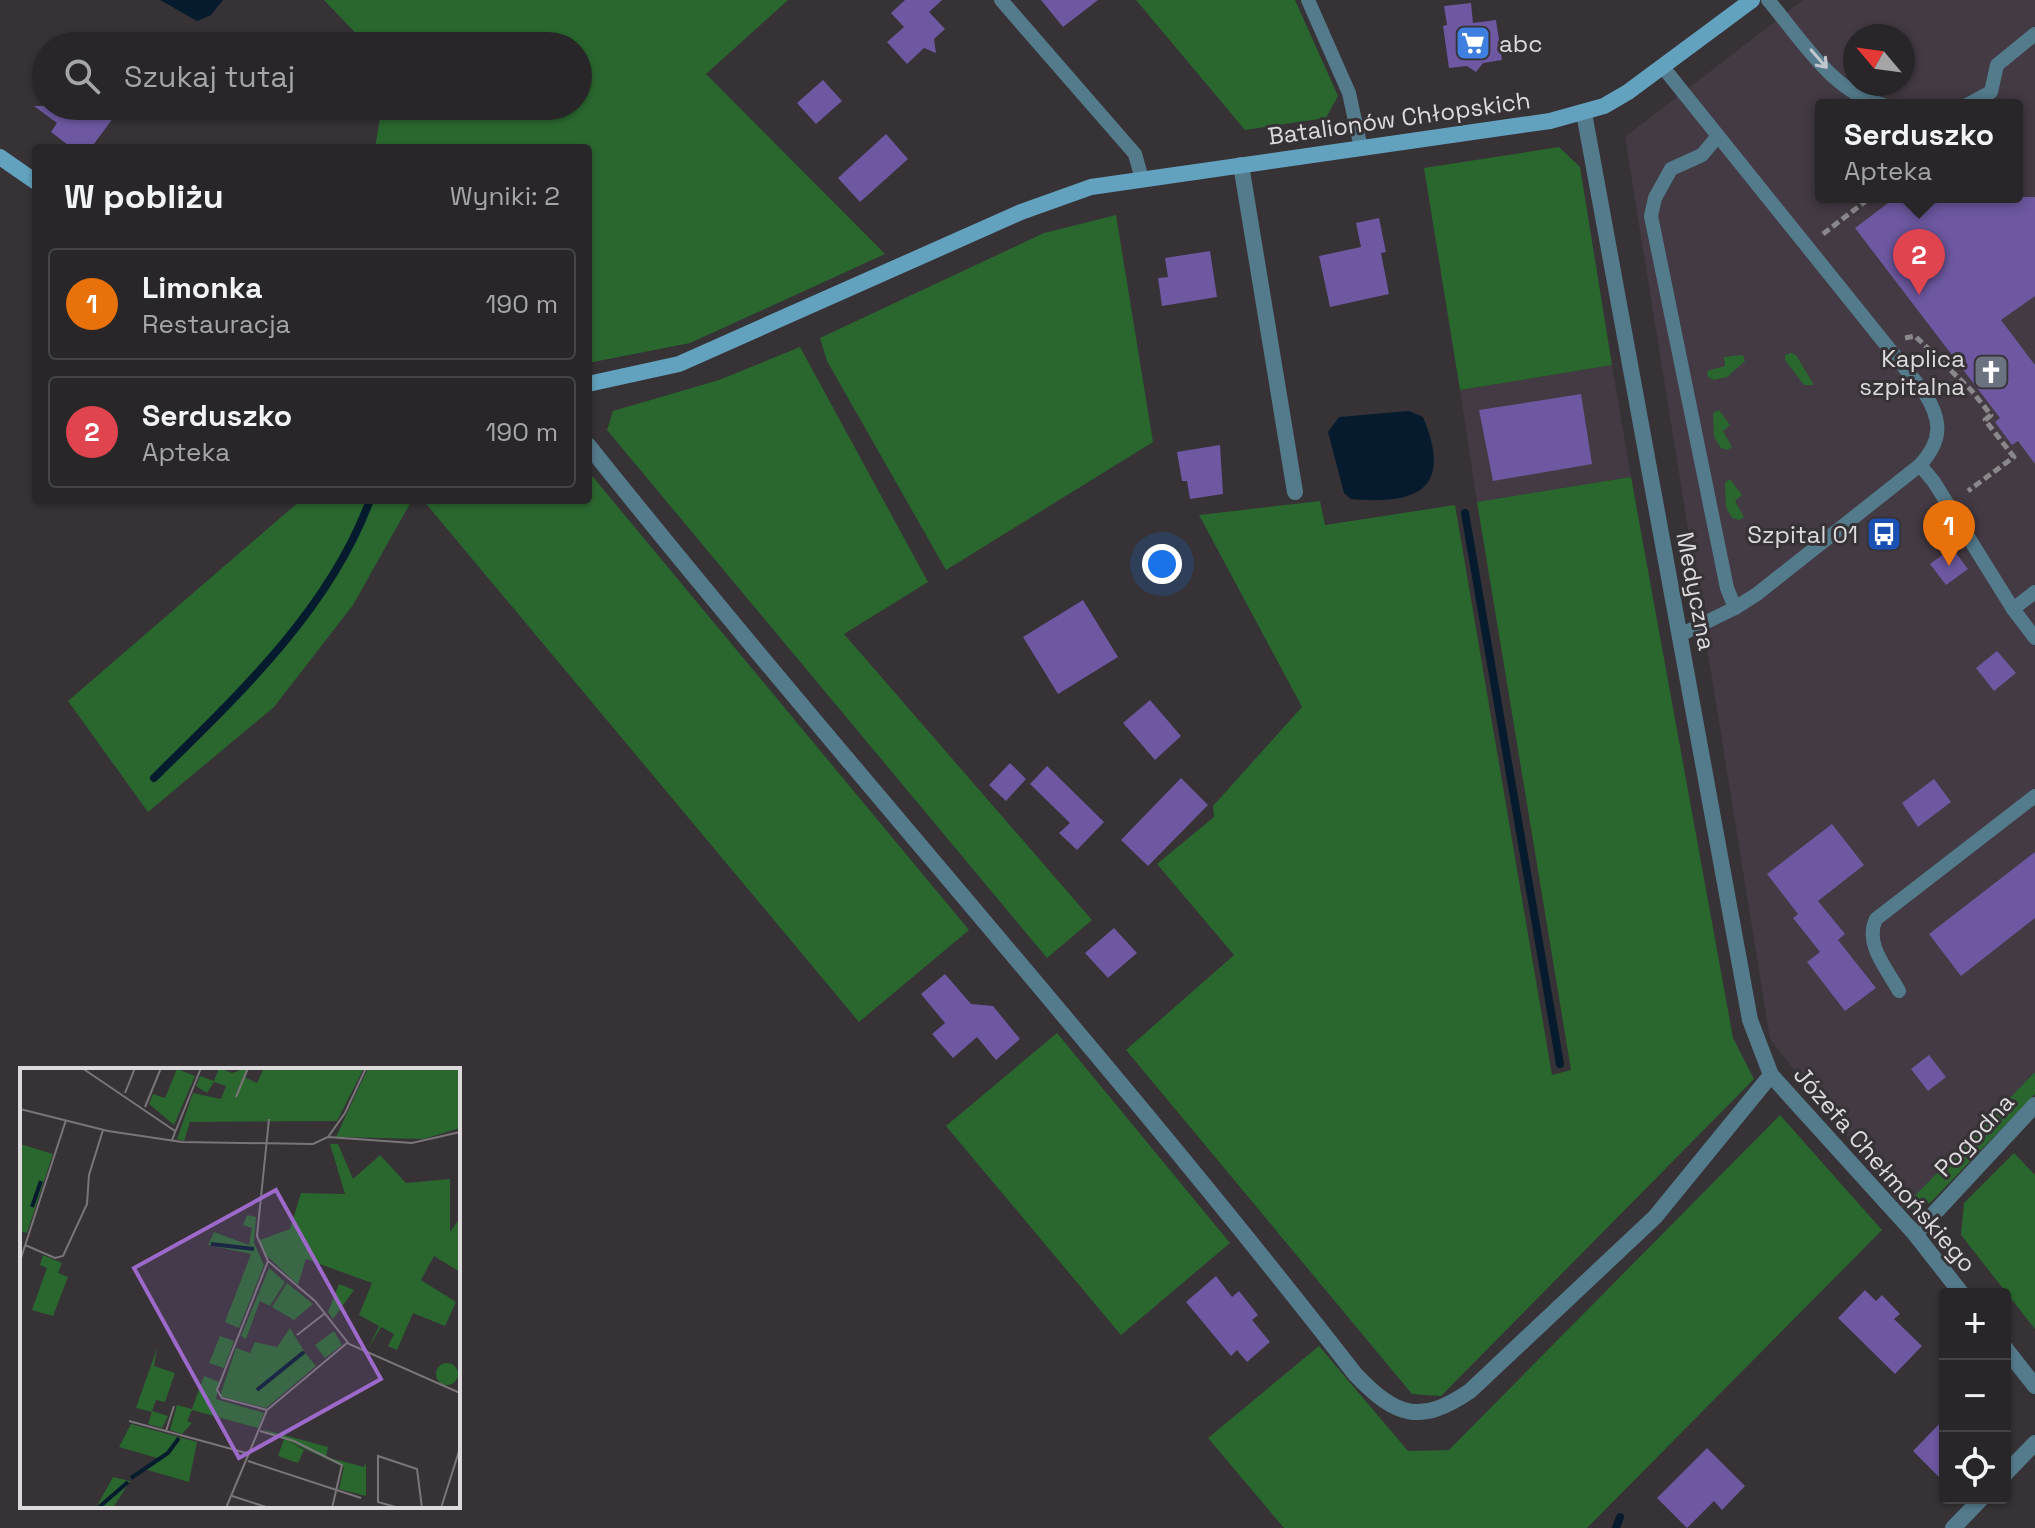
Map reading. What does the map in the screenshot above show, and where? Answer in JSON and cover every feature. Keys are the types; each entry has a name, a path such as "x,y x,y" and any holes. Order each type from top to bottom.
{"street":[{"name":"Batalionów Chłopskich","path":"592,383 679,364 1021,212 1091,187 1584,113 1628,92 1752,0"},
{"name":"Medyczna","path":"1584,113 1750,1020 1771,1075"},
{"path":"0,157 32,179"},
{"path":"1241,165 1295,492"},
{"path":"592,450 701,586 1100,1056 1355,1374 1380,1400 1412,1413 1442,1410 1470,1391 1655,1217 1771,1075"},
{"name":"Józefa Chełmońskiego","path":"1771,1075 1915,1234 1957,1288"},
{"name":"Pogodna","path":"1915,1234 2035,1105"},
{"path":"2011,1356 2035,1386"},
{"path":"2011,1468 2035,1443"},
{"path":"1953,1528 1976,1504"}],"lane":[{"path":"1001,0 1135,154 1142,179"},
{"path":"1308,0 1349,93 1361,148"},
{"path":"1768,0 1837,80 1866,99"},
{"path":"1978,99 1991,92 1997,65 2035,34"},
{"path":"1662,66 1717,137 1808,244 1934,408 1939,425 1938,440 1920,465 1757,594 1680,635"},
{"path":"1717,137 1702,155 1671,169 1655,198 1651,216 1727,588 1735,608"},
{"path":"1920,465 2035,638"},
{"path":"2013,609 2035,592"},
{"path":"1899,991 1873,944 1870,931 1876,919 2035,796"}],"path":[{"path":"1823,234 1863,203"},
{"path":"1904,338 1915,336 1971,390 1991,415 1985,420 2014,457 1968,491"}],"shaded area":[{"path":"1803,0 2035,0 2035,1072 1903,1208 1770,1039 1625,137"},
{"path":"1612,365 1631,477 1477,502 1460,390"}],"green space":[{"path":"324,0 788,0 706,74 885,254 690,343 592,362 592,144 376,144 380,120 592,120 592,32 355,32"},
{"path":"1136,0 1295,0 1338,96 1326,118 1245,130"},
{"path":"1559,147 1580,167 1612,365 1460,390 1424,168"},
{"path":"1116,215 1153,442 946,570 827,361 820,338 1044,233"},
{"path":"800,347 928,582 844,634 1092,920 1047,958 607,430 613,411 719,380"},
{"path":"1743,355 1745,361 1727,377 1714,380 1708,377 1707,371 1725,366 1724,357"},
{"path":"1785,355 1796,355 1814,385 1804,385 1785,360"},
{"path":"1719,410 1730,425 1723,431 1732,447 1727,450 1721,448 1714,437 1713,413"},
{"path":"592,476 969,930 859,1022 426,504 592,504"},
{"path":"1631,477 1733,1038 1754,1079 1441,1396 1412,1394 1126,1050 1234,955 1157,864 1214,817 1213,806 1302,707 1199,515 1320,501 1325,525 1455,505 1552,1075 1571,1070 1477,502"},
{"path":"1730,479 1742,495 1735,501 1744,517 1739,520 1732,518 1726,507 1725,483"},
{"path":"296,504 410,504 353,605 274,707 148,812 68,701"},
{"path":"1057,1033 1230,1243 1121,1335 946,1126"},
{"path":"2035,1072 2035,1094 1931,1202 1918,1209 1903,1208"},
{"path":"1780,1115 1882,1230 1587,1528 1284,1528 1208,1438 1319,1346 1408,1451 1449,1450"},
{"path":"2014,1153 2035,1175 2035,1329 2011,1299 2011,1288 2003,1288 1961,1235 1964,1203"}],"water":[{"path":"160,0 223,0 211,15 197,21"},
{"path":"1409,411 1423,417 1434,461 1431,476 1423,487 1411,495 1395,499 1351,499 1344,493 1328,432 1339,417"}],"building":[{"path":"905,0 942,0 929,12 945,29 934,39 936,53 924,48 907,64 887,42 904,27 891,13"},
{"path":"1041,0 1098,0 1063,27"},
{"name":"abc","path":"1471,3 1473,23 1496,20 1502,60 1483,63 1476,72 1467,66 1449,68 1443,26 1447,25 1444,6"},
{"path":"823,80 842,101 816,124 797,103"},
{"path":"53,120 112,120 94,144 67,144 51,132 57,123"},
{"path":"886,134 908,159 860,202 838,178"},
{"path":"2023,197 2035,197 2035,296 2001,320 2035,365 2035,464 2018,441 2012,445 1995,422 2000,418 1855,228 1888,203 2023,203"},
{"path":"1379,218 1386,252 1381,253 1389,294 1330,307 1319,256 1361,247 1356,223"},
{"path":"1210,251 1217,297 1162,306 1158,278 1168,277 1165,258"},
{"path":"1581,394 1592,464 1493,481 1479,410"},
{"path":"1220,445 1223,494 1190,499 1187,481 1182,481 1177,452"},
{"path":"1952,548 1968,569 1946,585 1930,564"},
{"path":"1083,600 1118,657 1058,694 1023,637"},
{"path":"1997,651 2016,673 1994,691 1976,668"},
{"path":"1150,700 1181,736 1155,760 1123,723"},
{"path":"1010,763 1026,779 1006,801 989,785"},
{"path":"1047,766 1104,822 1077,850 1059,833 1070,823 1030,784"},
{"path":"1181,778 1208,805 1148,866 1121,840"},
{"path":"1934,779 1951,802 1918,827 1902,803"},
{"path":"1832,824 1864,865 1818,901 1845,934 1838,940 1876,988 1845,1011 1807,962 1820,952 1793,918 1798,914 1767,874"},
{"path":"2035,852 2035,918 1961,976 1929,934"},
{"path":"1114,928 1137,953 1108,978 1085,953"},
{"path":"945,974 971,1004 993,1006 1020,1039 996,1060 977,1037 953,1058 932,1034 945,1023 921,994"},
{"path":"1929,1055 1946,1077 1928,1091 1911,1069"},
{"path":"1216,1276 1232,1297 1239,1291 1258,1315 1252,1320 1270,1342 1247,1362 1237,1350 1231,1356 1186,1302"},
{"path":"1865,1290 1876,1301 1882,1295 1900,1314 1894,1319 1922,1346 1895,1374 1838,1318"},
{"path":"1939,1424 1939,1477 1913,1451"},
{"path":"1707,1448 1745,1486 1722,1510 1714,1501 1687,1528 1657,1498"}],"waterway":[{"path":"154,778 248,684 305,615 330,579 368,504"},
{"path":"1465,513 1560,1064"},
{"path":"1616,1528 1620,1517"}],"place":[{"name":"abc","path":"1473,43"},
{"name":"Serduszko","path":"1919,295"},
{"name":"Kaplica szpitalna","path":"1991,372"},
{"name":"Szpital 01","path":"1884,534"},
{"name":"Limonka","path":"1949,566"}]}
